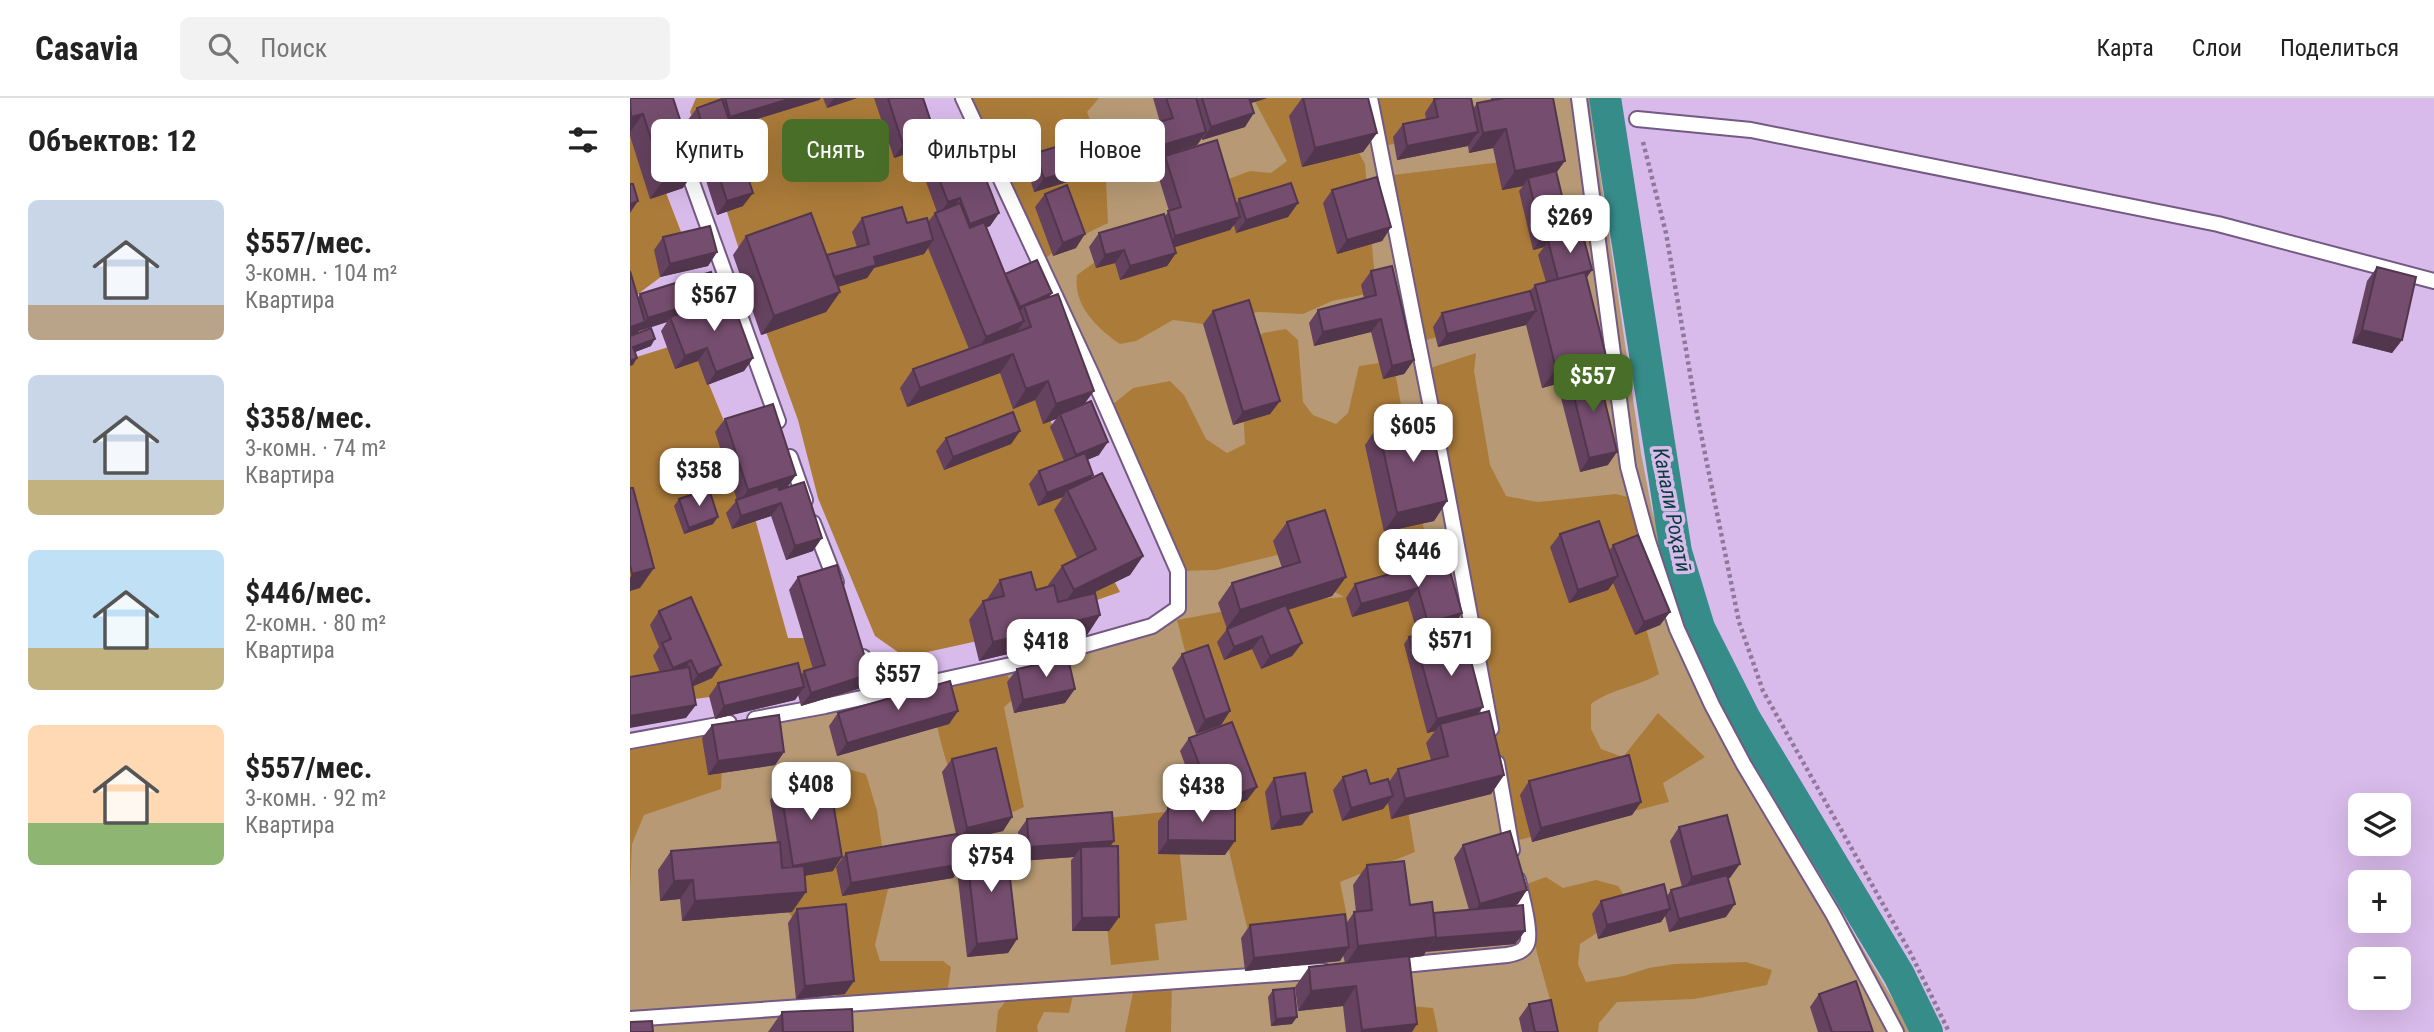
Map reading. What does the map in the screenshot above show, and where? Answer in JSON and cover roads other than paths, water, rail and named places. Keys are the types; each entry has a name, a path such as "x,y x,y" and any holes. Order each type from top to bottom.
{"lane":[{"path":"630,741 825,706 1029,661 1152,626 1178,608 1178,571 1092,375 963,98"},
{"path":"1370,98 1465,583 1528,936 1526,946 1507,955 1380,967"},
{"path":"1579,98 1628,467 1648,541 1677,629 1712,705 1744,765 1833,914 1896,1032"},
{"path":"1637,119 1751,130 2192,219 2434,281"},
{"path":"692,182 838,590"},
{"path":"858,642 877,695"},
{"path":"630,1019 1341,970"}],"waterway":[{"name":"Канали Роҳатӣ","path":"1605,98 1676,552 1699,628 1745,719 1899,975 1927,1032"}]}
